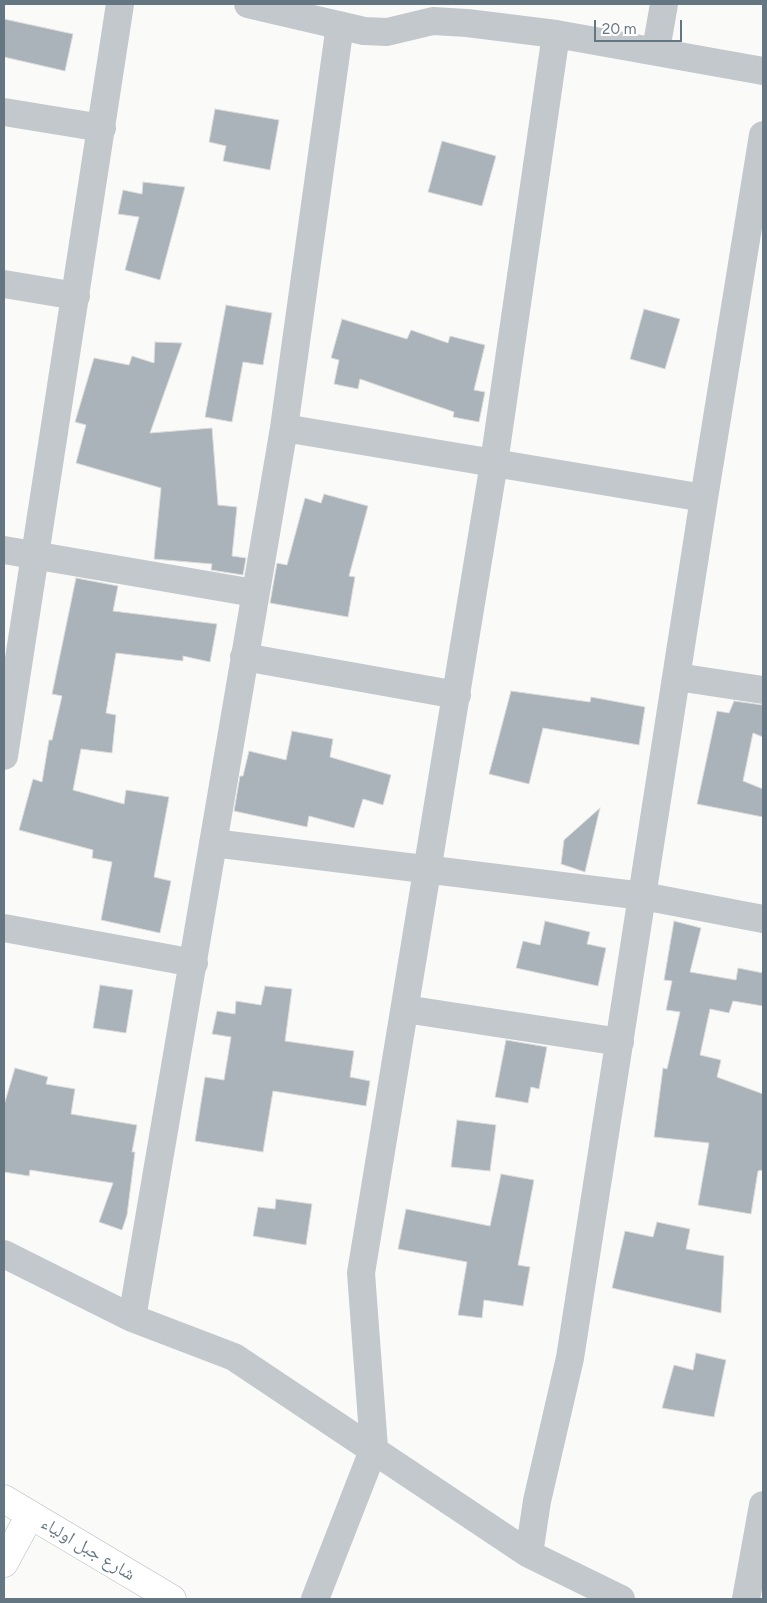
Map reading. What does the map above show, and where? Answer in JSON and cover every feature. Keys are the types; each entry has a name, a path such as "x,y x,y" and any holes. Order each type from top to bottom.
{"highway":[{"name":"شارع جبل اولياء","path":"4,1499 172,1599"},
{"path":"4,1563 30,1515"}],"street":[{"path":"4,756 120,4"},
{"path":"248,4 364,31 386,32 434,12 467,23 556,34 763,70"},
{"path":"656,50 664,4"},
{"path":"132,1318 194,963 254,593 284,428 340,25"},
{"path":"315,1599 374,1448 361,1273 429,871 494,463 556,34"},
{"path":"4,112 102,128"},
{"path":"529,1554 538,1501 570,1358 704,498 763,135"},
{"path":"4,284 76,296"},
{"path":"284,428 704,498"},
{"path":"4,550 254,593"},
{"path":"244,657 457,695"},
{"path":"677,677 763,690"},
{"path":"213,843 643,896 763,919"},
{"path":"4,928 194,963"},
{"path":"405,1009 620,1042"},
{"path":"4,1254 132,1318 234,1358 374,1448 529,1554 621,1599"},
{"path":"746,1599 763,1505"}],"building":[{"path":"4,19 73,34 65,71 4,57"},
{"path":"215,109 279,120 270,170 223,161 226,146 209,142"},
{"path":"442,141 496,156 482,206 428,192"},
{"path":"143,182 185,187 160,280 125,270 139,217 118,214 123,190 142,194"},
{"path":"226,305 272,313 263,365 243,362 232,422 205,417"},
{"path":"644,309 680,319 665,369 630,359"},
{"path":"342,319 407,339 411,330 448,343 450,336 485,345 474,390 485,392 479,422 453,417 454,412 360,379 358,389 334,384 339,360 331,358"},
{"path":"155,342 182,343 150,433 212,428 218,505 237,507 232,556 246,558 243,575 211,570 212,564 154,559 161,488 76,463 86,425 75,422 94,358 129,365 132,356 154,363"},
{"path":"324,494 368,506 349,576 355,577 348,617 270,603 277,563 287,565 305,498 321,503"},
{"path":"76,578 118,586 113,611 217,624 210,662 183,656 183,661 116,653 106,713 116,715 112,753 81,749 73,790 124,804 126,790 169,797 154,877 171,881 160,933 101,920 112,862 92,858 93,850 19,830 33,779 42,782 49,740 52,740 62,696 52,694"},
{"path":"511,691 590,702 591,697 645,707 639,745 543,728 529,784 489,774"},
{"path":"734,701 763,705 763,737 753,733 743,781 763,789 763,817 697,804 717,711 729,713"},
{"path":"292,731 333,739 330,757 391,775 383,805 363,799 354,828 309,816 307,827 234,811 240,776 243,776 249,751 286,760"},
{"path":"600,808 585,872 561,864 564,840"},
{"path":"545,921 590,932 587,944 606,948 598,986 516,968 523,941 540,945"},
{"path":"674,921 701,928 690,972 736,980 738,968 763,973 763,1006 733,1001 729,1013 710,1009 700,1055 721,1060 717,1077 763,1094 763,1170 758,1171 751,1214 698,1205 709,1143 654,1137 663,1068 667,1069 680,1012 666,1010 672,981 664,980"},
{"path":"100,985 133,990 126,1033 93,1028"},
{"path":"265,986 292,989 285,1041 354,1051 350,1077 370,1081 366,1106 273,1091 263,1152 195,1141 205,1077 224,1080 231,1037 212,1034 217,1011 235,1014 236,1001 261,1005"},
{"path":"506,1040 547,1047 539,1089 531,1087 528,1103 495,1097"},
{"path":"15,1068 48,1077 46,1084 75,1089 71,1114 137,1125 132,1152 135,1152 127,1215 122,1230 99,1222 113,1183 30,1170 29,1176 4,1172 4,1105"},
{"path":"457,1120 496,1125 490,1171 451,1167"},
{"path":"501,1174 534,1180 518,1265 530,1267 523,1306 484,1300 482,1318 458,1315 467,1262 398,1249 406,1209 490,1226"},
{"path":"276,1199 312,1204 306,1245 253,1236 258,1207 275,1209"},
{"path":"657,1222 690,1229 686,1249 724,1256 721,1313 612,1288 625,1231 653,1237"},
{"path":"696,1353 726,1360 714,1417 662,1408 674,1365 693,1370"}]}
